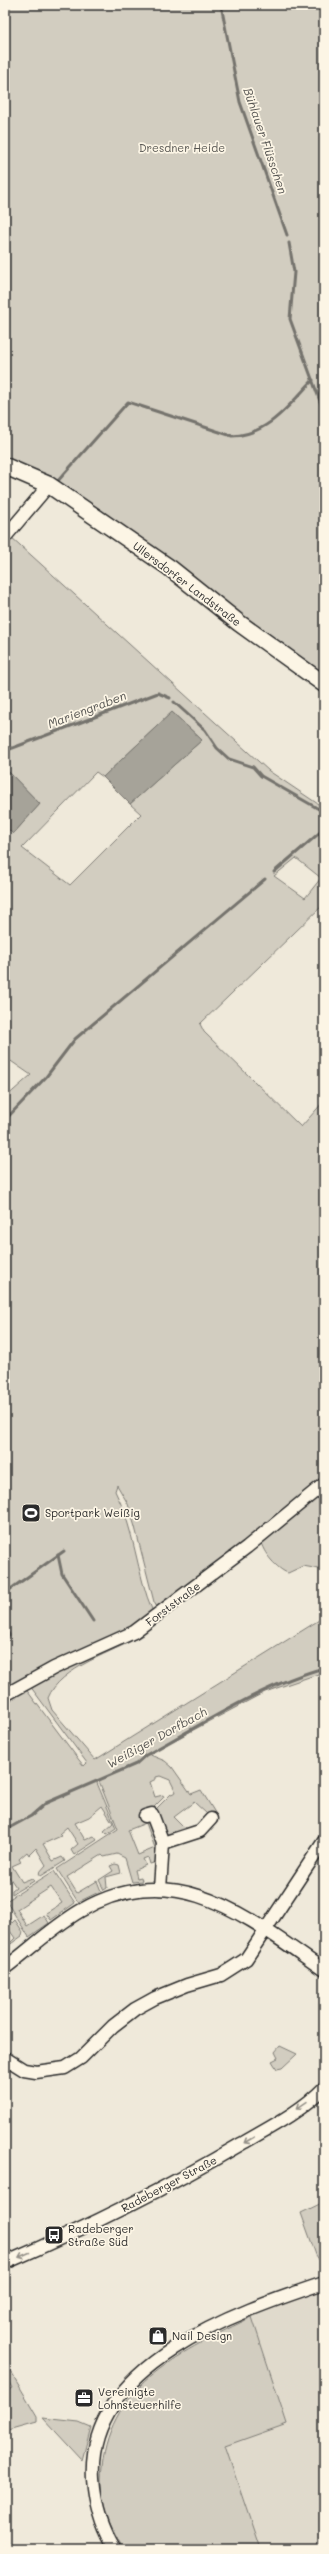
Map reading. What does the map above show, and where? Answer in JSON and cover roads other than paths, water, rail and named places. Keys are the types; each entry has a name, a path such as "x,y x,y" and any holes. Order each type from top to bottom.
{"main road":[{"name":"Ullersdorfer Landstraße","path":"5,466 49,485 170,568 239,623 324,684"}],"street":[{"path":"5,537 49,485"},
{"name":"Forststraße","path":"5,1695 54,1668 138,1630 247,1547 324,1484"},
{"path":"145,1816 152,1814 162,1843 160,1889"},
{"path":"162,1843 207,1826"},
{"path":"5,2058 24,2070 36,2072 54,2071 72,2065 113,2026 135,2009 155,1998 187,1985 221,1975 246,1959 324,1841"},
{"path":"5,1968 80,1911 116,1896 133,1892 160,1889 204,1896 229,1907 266,1930 324,1970"},
{"name":"Radeberger Straße","path":"5,2263 109,2216 215,2160 292,2113 324,2088"},
{"path":"116,2549 106,2533 98,2514 92,2472 93,2459 102,2426 120,2393 150,2364 247,2309 324,2282"}],"waterway":[{"name":"Bühlauer Flüsschen","path":"221,5 240,102 287,235"},
{"name":"Bühlauer Flüsschen","path":"289,243 294,272 290,319 324,412"},
{"path":"56,483 128,402 232,436 257,430 267,424 287,408 313,380"},
{"name":"Mariengraben","path":"10,749 158,693 170,698"},
{"name":"Mariengraben","path":"174,702 205,730 217,748 229,759 253,767 261,776 324,812"},
{"path":"274,872 324,829"},
{"path":"5,1120 46,1077 75,1039 265,879"},
{"path":"5,1593 64,1551"},
{"path":"58,1555 62,1574 93,1621"},
{"path":"5,1627 9,1635"},
{"name":"Weißiger Dorfbach","path":"5,1834 9,1828 31,1816 46,1803 136,1764 146,1755 233,1706 279,1684 324,1668"}],"place":[{"name":"Sportpark Weißig","path":"31,1513"},
{"name":"Radeberger Straße Süd","path":"54,2235"},
{"name":"Nail Design","path":"158,2336"},
{"name":"Vereinigte Lohnsteuerhilfe","path":"84,2398"}],"park label":[{"name":"Dresdner Heide","path":"182,148"}]}
